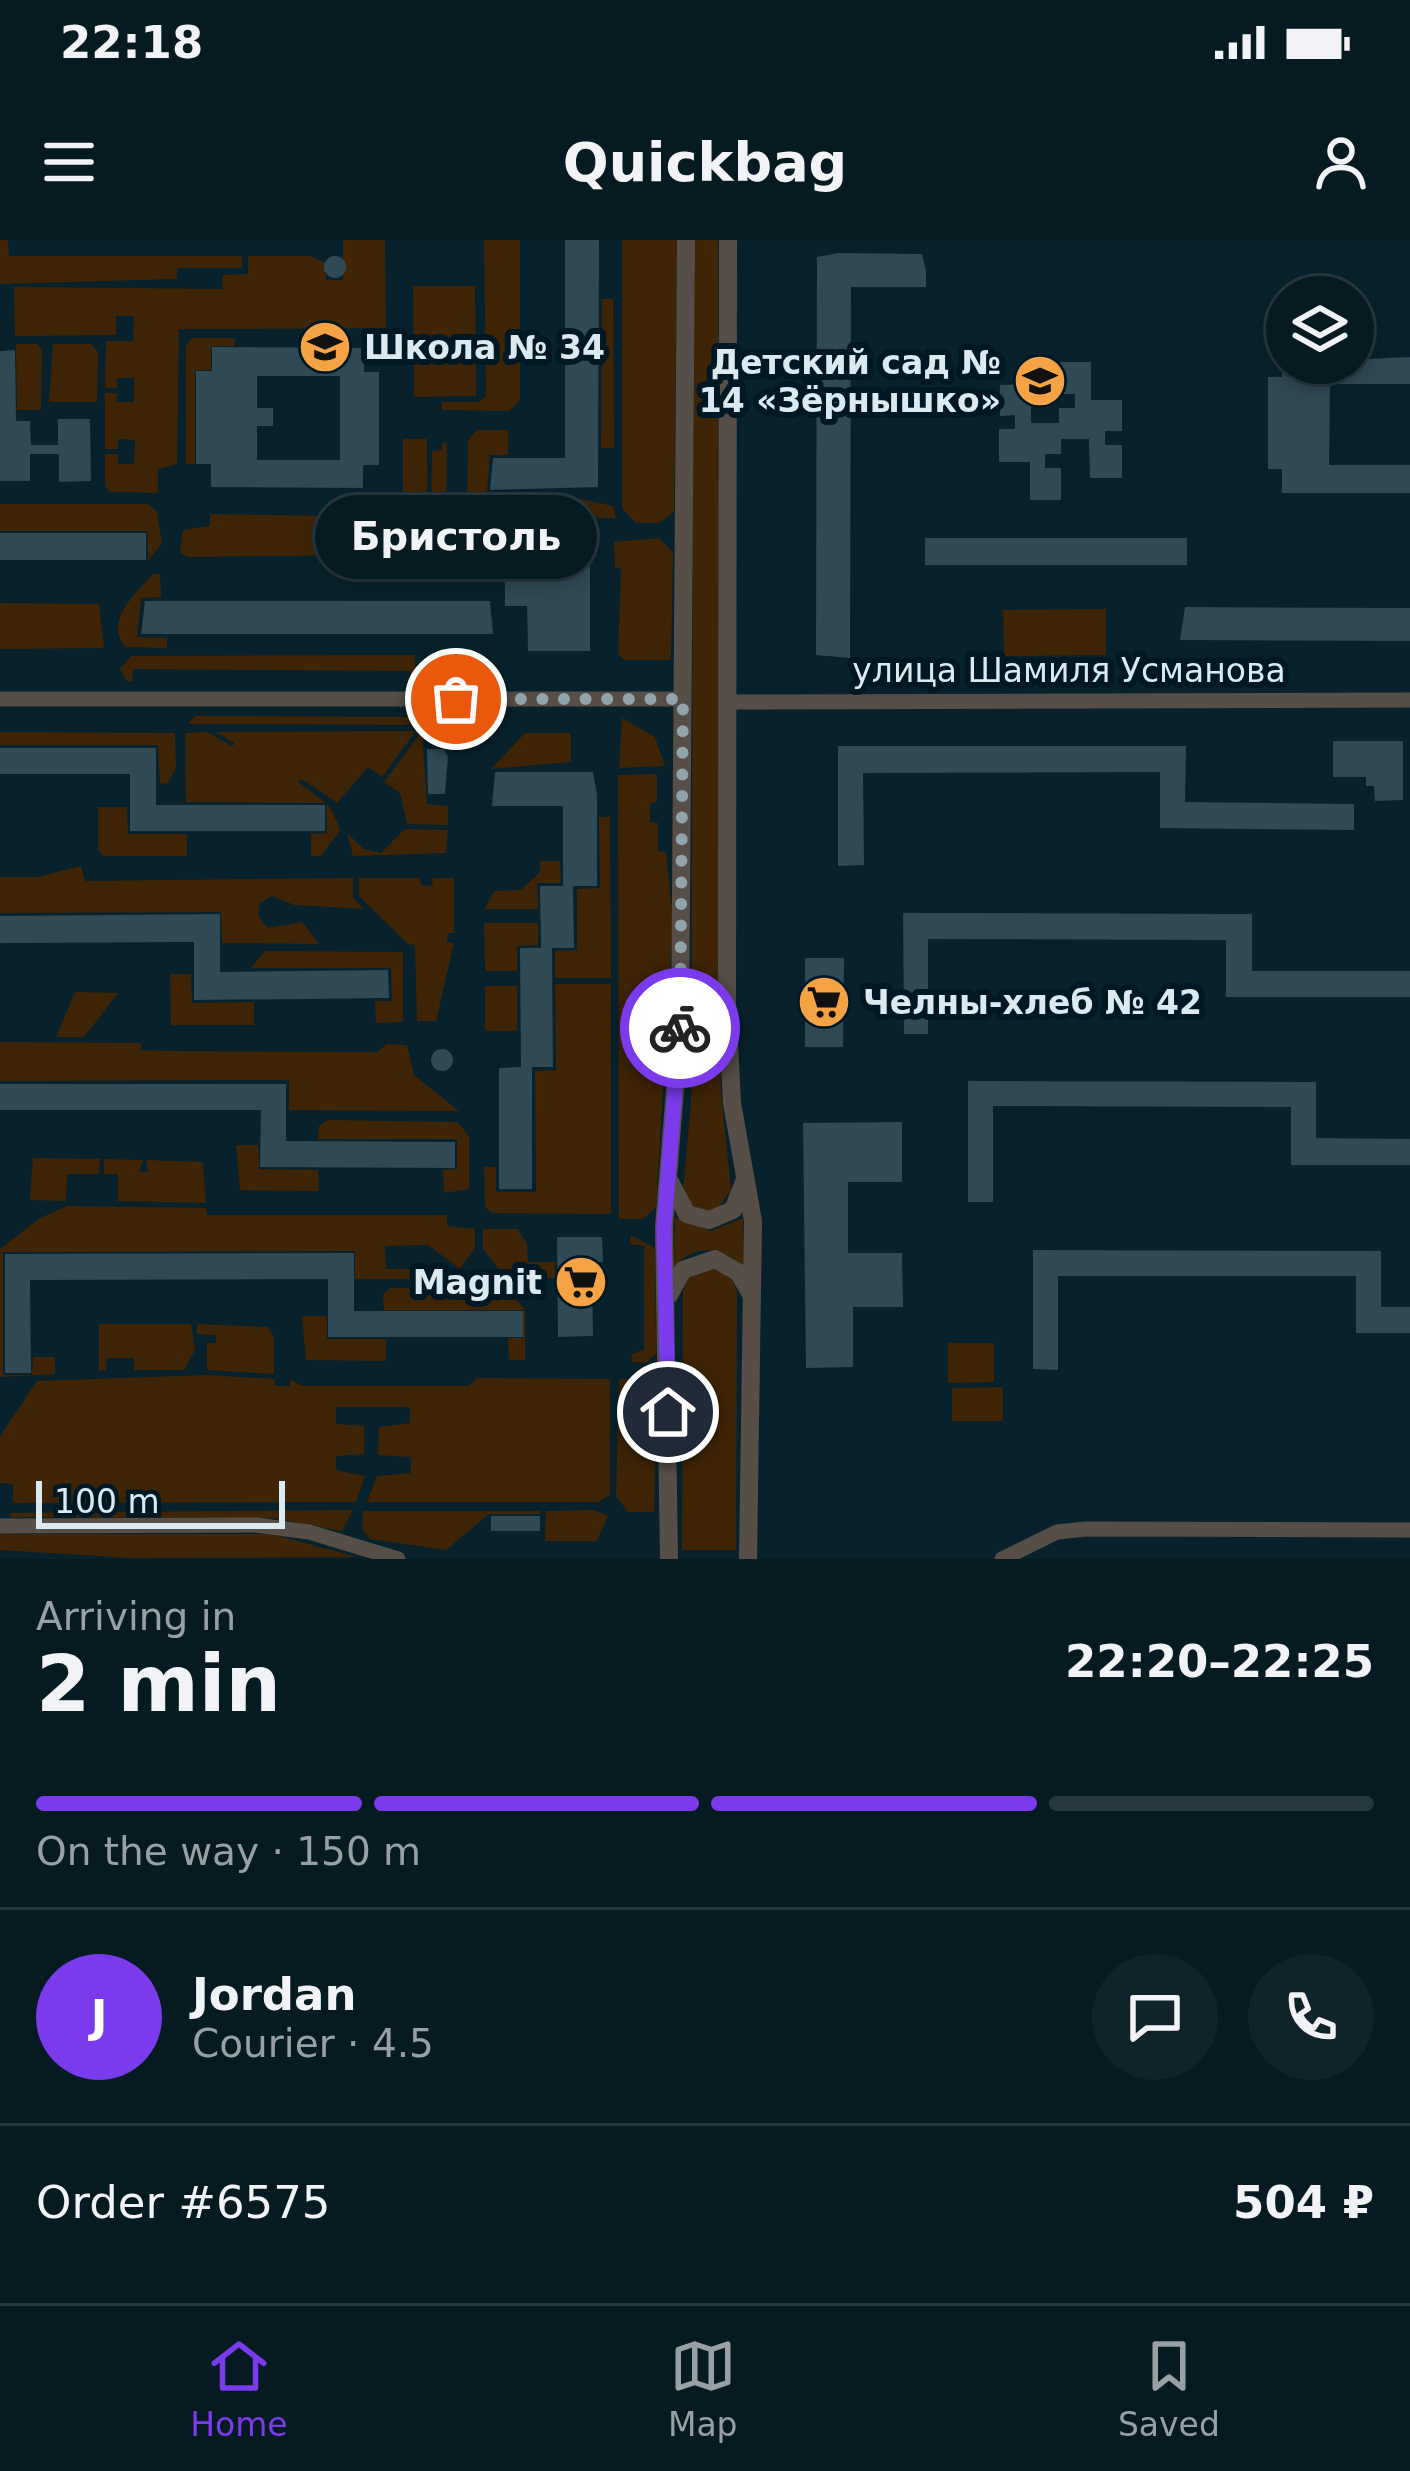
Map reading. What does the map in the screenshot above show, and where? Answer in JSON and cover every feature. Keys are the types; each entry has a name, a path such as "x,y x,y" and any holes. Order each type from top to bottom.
{"street":[{"path":"669,1559 666,1304 668,1176 680,1028 686,240"},
{"path":"728,240 727,1003 732,1103 753,1221 748,1559"},
{"path":"0,699 683,699"},
{"name":"улица Шамиля Усманова","path":"728,702 1410,700"},
{"path":"668,1176 686,1214 709,1220 733,1210 745,1178"},
{"path":"666,1304 683,1270 703,1259 728,1263 753,1298"},
{"path":"0,1526 256,1525 309,1532 398,1559"},
{"path":"1002,1559 1058,1532 1086,1529 1410,1530"}],"shaded area":[{"path":"0,240 8,240 9,256 242,256 242,268 177,268 177,279 0,284"},
{"path":"343,240 385,240 386,328 179,329 177,464 158,469 158,493 110,492 105,486 105,454 118,454 118,464 134,464 135,440 118,439 118,449 105,449 105,393 117,393 117,402 134,402 134,378 117,378 117,388 105,388 106,341 133,341 134,316 116,316 116,335 15,336 14,287 222,289 223,275 248,274 248,256 310,256 325,263 326,280 343,280"},
{"path":"484,240 520,240 520,400 509,411 442,410 442,402 479,402 486,396"},
{"path":"622,240 677,240 674,512 659,523 636,523 622,508"},
{"path":"694,240 718,240 721,1091 731,1190 715,1212 694,1207 683,1192 691,1103"},
{"path":"413,286 475,286 476,396 414,397"},
{"path":"602,299 613,299 614,448 601,448"},
{"path":"193,338 235,338 234,346 211,346 211,370 195,370 195,464 186,464 186,345"},
{"path":"16,344 37,344 42,349 41,410 17,410"},
{"path":"53,344 91,344 98,352 97,402 49,402"},
{"path":"477,430 508,430 508,455 490,455 487,493 552,493 613,506 616,518 475,516 467,504 468,440"},
{"path":"403,439 427,439 427,525 403,525"},
{"path":"442,443 447,443 446,540 438,554 187,557 180,552 183,530 210,526 210,514 399,517 399,531 431,531 432,451 442,450"},
{"path":"0,504 148,504 157,512 162,543 148,561 147,531 0,531"},
{"path":"659,538 673,552 671,660 625,660 618,654 621,569 615,568 614,542"},
{"path":"153,574 160,574 161,597 141,598 137,637 167,638 167,648 125,647 119,637 120,617"},
{"path":"0,603 99,604 104,648 0,649"},
{"path":"1106,609 1106,655 1004,656 1003,610"},
{"path":"415,655 416,683 411,683 410,671 133,669 132,681 127,681 120,669 131,656"},
{"path":"195,716 439,717 446,725 188,724"},
{"path":"622,718 655,737 665,766 619,768"},
{"path":"416,731 382,777 368,767 337,803 302,779 298,782 325,803 186,802 185,733 207,732 232,746 235,743 215,732"},
{"path":"422,731 427,804 448,806 448,825 407,824 400,793 384,782"},
{"path":"0,732 175,733 176,768 168,783 160,784 158,745 0,745"},
{"path":"525,733 571,733 571,762 491,769"},
{"path":"657,774 657,802 650,803 650,822 658,823 658,851 666,852 673,922 656,1207 643,1219 619,1219 618,775"},
{"path":"326,804 340,831 321,856 311,856 311,834 327,833"},
{"path":"98,807 127,807 128,834 187,834 187,856 103,856 98,849"},
{"path":"599,817 610,817 611,978 555,978 555,951 577,950 577,889 600,888"},
{"path":"405,829 448,830 446,853 353,856 347,833 364,849 381,853"},
{"path":"540,861 560,861 561,883 537,883 538,909 485,909 494,891 521,890 540,872"},
{"path":"81,866 85,881 353,878 353,898 364,909 294,905 272,896 260,903 258,915 268,928 302,922 319,944 222,943 221,912 0,913 0,877 38,877"},
{"path":"359,878 420,878 421,885 432,886 433,878 454,878 454,933 448,933 447,942 454,943 436,1021 417,1021 415,945 408,944 359,896"},
{"path":"484,923 538,923 538,945 517,946 517,971 485,971"},
{"path":"265,951 403,952 403,1022 376,1023 375,1001 392,1001 391,968 251,968"},
{"path":"170,974 191,974 192,1003 254,1002 254,1025 171,1025"},
{"path":"555,984 611,984 611,1214 492,1213 485,1207 484,1167 496,1167 496,1192 536,1192 535,1071 556,1070"},
{"path":"485,986 517,986 517,1031 485,1031"},
{"path":"75,992 118,993 84,1037 56,1037"},
{"path":"0,1042 141,1043 141,1050 171,1051 377,1052 387,1044 407,1045 414,1075 459,1111 289,1110 289,1080 0,1081"},
{"path":"328,1120 458,1122 469,1137 469,1189 444,1193 443,1170 457,1169 457,1139 318,1139 319,1126"},
{"path":"236,1145 258,1145 259,1169 318,1170 319,1191 240,1190"},
{"path":"33,1158 100,1159 99,1174 67,1174 66,1201 30,1200"},
{"path":"104,1159 143,1160 139,1171 148,1172 146,1160 203,1162 206,1203 118,1201 118,1174 104,1174"},
{"path":"67,1206 206,1208 207,1215 447,1215 447,1226 475,1229 475,1248 460,1269 428,1245 385,1246 386,1269 451,1269 451,1279 355,1279 355,1251 3,1252 3,1375 32,1375 33,1357 55,1357 55,1374 0,1377 0,1249 40,1218"},
{"path":"675,1217 711,1231 743,1218 744,1266 726,1254 708,1250 690,1254 673,1268"},
{"path":"483,1229 518,1229 527,1244 528,1262 555,1262 555,1278 506,1278 483,1249"},
{"path":"631,1235 655,1248 656,1354 646,1363 631,1362 632,1354 644,1350 644,1246 630,1244"},
{"path":"714,1267 729,1275 737,1290 736,1550 682,1550 683,1291 690,1274"},
{"path":"390,1288 507,1288 525,1310 525,1360 509,1360 508,1338 523,1338 523,1310 384,1310 383,1294"},
{"path":"302,1316 327,1316 327,1339 386,1339 386,1361 306,1360"},
{"path":"99,1324 191,1324 195,1350 184,1370 134,1370 134,1358 107,1358 106,1370 99,1371"},
{"path":"197,1324 268,1327 274,1338 274,1374 207,1370 207,1343 216,1343 216,1335 197,1334"},
{"path":"948,1343 994,1343 994,1382 948,1383"},
{"path":"207,1375 275,1379 275,1386 290,1386 290,1379 302,1386 469,1386 477,1378 610,1379 610,1495 598,1502 367,1502 377,1476 411,1473 411,1457 378,1455 379,1427 410,1423 410,1407 336,1407 336,1424 364,1426 364,1454 336,1456 336,1470 365,1476 356,1502 13,1503 13,1484 0,1483 0,1436 37,1381"},
{"path":"619,1379 644,1379 657,1391 654,1512 628,1512 616,1496"},
{"path":"1003,1387 1003,1421 952,1421 952,1388"},
{"path":"353,1510 342,1531 274,1518 10,1517 10,1513"},
{"path":"594,1510 608,1516 597,1541 545,1541 546,1511"},
{"path":"363,1511 541,1514 489,1514 446,1550 370,1539 362,1529"},
{"path":"0,1534 271,1534 357,1557 131,1558 0,1550"}],"building":[{"path":"565,240 599,240 598,487 490,490 493,458 565,458"},
{"path":"922,254 926,271 926,287 851,287 850,658 816,655 817,257"},
{"path":"335,256 346,267 335,278 324,267"},
{"path":"212,347 364,348 364,372 379,372 379,465 363,465 363,488 211,487 211,464 196,464 196,371 212,371","holes":["257,376 340,376 340,460 257,460 257,426 273,426 273,408 257,408"]},
{"path":"15,350 16,421 30,421 31,445 58,445 58,419 90,419 91,481 59,482 59,454 30,454 30,481 0,481 0,351"},
{"path":"1410,357 1410,384 1374,384 1374,359"},
{"path":"1060,362 1091,362 1091,400 1122,400 1122,431 1105,431 1105,445 1122,445 1122,478 1090,478 1089,439 1061,439 1061,454 1045,454 1045,468 1061,468 1061,500 1030,500 1030,462 999,462 999,429 1015,429 1015,415 1000,416 1000,385 1031,384 1031,423 1059,423 1059,408 1075,408 1075,394 1060,394"},
{"path":"1268,384 1330,384 1329,465 1410,465 1410,493 1282,493 1282,469 1268,469"},
{"path":"0,533 146,533 146,560 0,560"},
{"path":"497,536 590,536 590,651 528,651 527,606 505,606 505,583 497,576 497,561 506,561 506,547 497,547"},
{"path":"925,538 1187,538 1187,565 925,565"},
{"path":"145,601 490,601 493,634 141,634"},
{"path":"1185,607 1410,608 1410,641 1180,640"},
{"path":"1333,741 1403,741 1403,800 1375,801 1374,786 1366,786 1366,777 1333,777"},
{"path":"838,746 1186,746 1185,802 1354,804 1354,830 1160,828 1160,772 863,773 864,865 838,866"},
{"path":"0,748 156,748 156,805 325,805 325,831 130,831 130,774 0,774"},
{"path":"427,749 444,749 448,757 445,794 428,794"},
{"path":"495,772 593,772 597,795 597,886 573,886 574,948 552,948 553,1067 532,1067 532,1189 499,1189 499,1068 521,1067 520,948 541,948 540,886 563,886 563,806 492,806"},
{"path":"903,913 1252,914 1252,971 1410,971 1410,997 1226,997 1226,940 928,939 928,1034 904,1034"},
{"path":"220,914 220,972 388,970 389,998 194,1000 194,942 0,943 0,916"},
{"name":"Челны-хлеб № 42","path":"805,958 844,958 843,1047 805,1047"},
{"path":"442,1049 453,1060 442,1071 431,1060"},
{"path":"968,1081 1316,1082 1316,1138 1410,1139 1410,1165 1291,1165 1291,1107 993,1106 993,1202 968,1202"},
{"path":"0,1084 286,1084 286,1141 455,1142 455,1168 260,1167 261,1110 0,1110"},
{"path":"902,1122 902,1182 848,1182 848,1253 902,1253 903,1307 853,1307 853,1367 806,1368 803,1123"},
{"path":"557,1237 602,1237 603,1262 592,1262 593,1336 558,1337"},
{"path":"1033,1250 1381,1251 1381,1307 1410,1307 1410,1333 1356,1333 1356,1276 1058,1276 1058,1370 1033,1369"},
{"path":"354,1253 354,1311 523,1311 523,1337 328,1337 328,1279 30,1280 31,1373 5,1373 5,1254"},
{"path":"491,1516 540,1516 540,1531 491,1531"}],"way so far":[{"path":"456,699 683,699 680,1028"}],"place":[{"name":"Школа № 34","path":"325,347"},
{"name":"Детский сад № 14 «Зёрнышко»","path":"1040,381"},
{"name":"Бристоль","path":"456,699"},
{"name":"Челны-хлеб № 42","path":"824,1002"},
{"name":"Magnit","path":"581,1282"}],"route":[{"path":"668,1412 664,1226 680,1028"}]}
